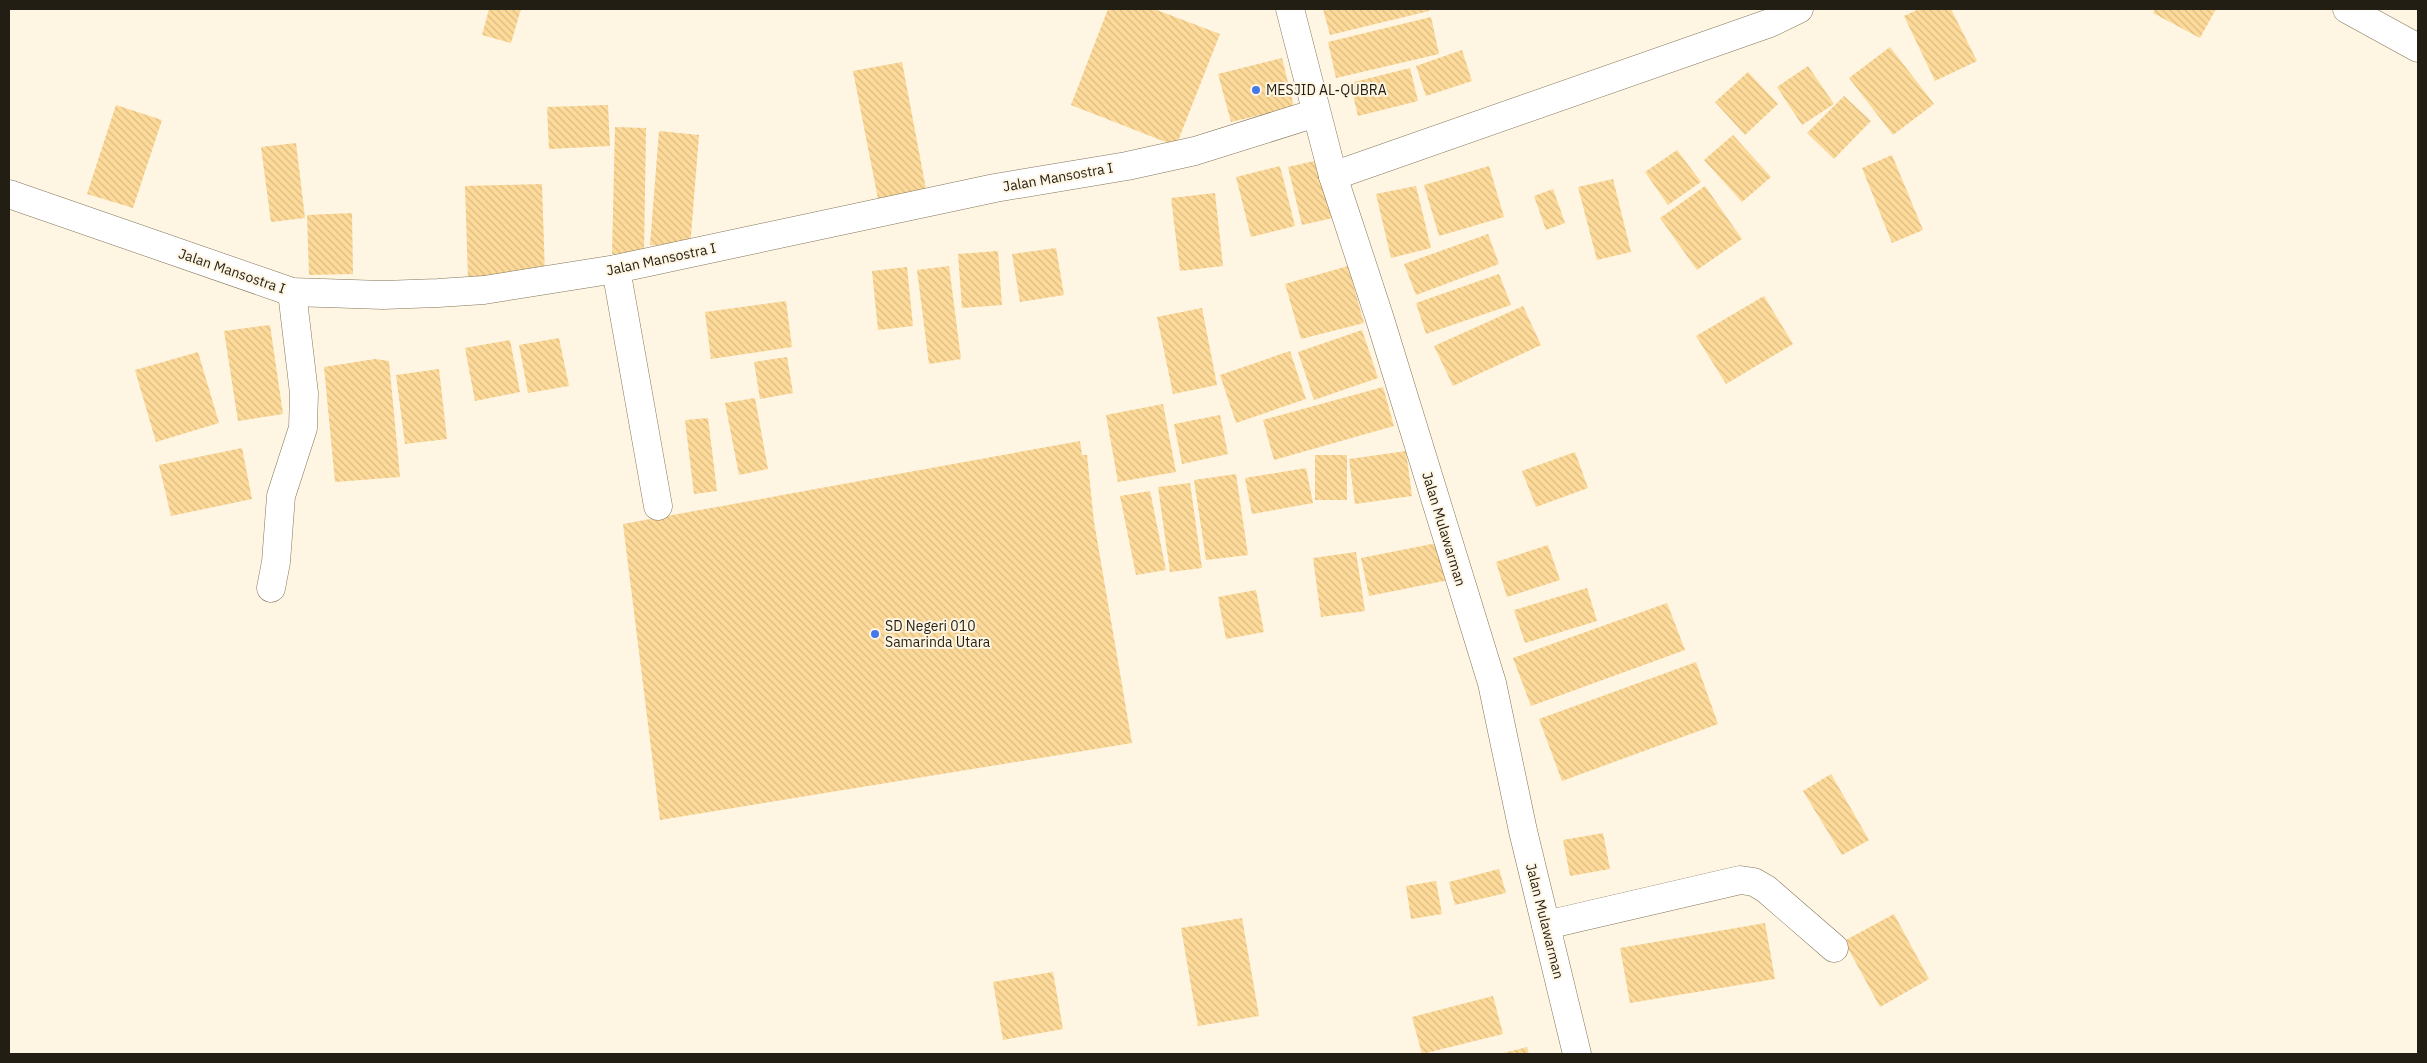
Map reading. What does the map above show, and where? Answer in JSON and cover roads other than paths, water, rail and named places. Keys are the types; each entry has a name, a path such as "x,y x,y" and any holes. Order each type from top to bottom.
{"street":[{"name":"Jalan Mulawarman","path":"1290,9 1333,176 1380,316 1492,683 1523,831 1577,1054"},
{"path":"1333,176 1761,26 1799,9"},
{"path":"2347,9 2418,48"},
{"name":"Jalan Mansostra I","path":"9,194 292,292 383,295 484,290 616,269 995,188 1127,166 1195,151 1316,113"},
{"path":"616,269 658,506"},
{"path":"271,588 276,562 281,496 303,428 304,393 292,292"},
{"path":"1546,925 1740,880 1754,882 1766,889 1834,948"}],"place":[{"name":"MESJID AL-QUBRA","path":"1256,90"},
{"name":"SD Negeri 010 Samarinda Utara","path":"875,634"}]}
